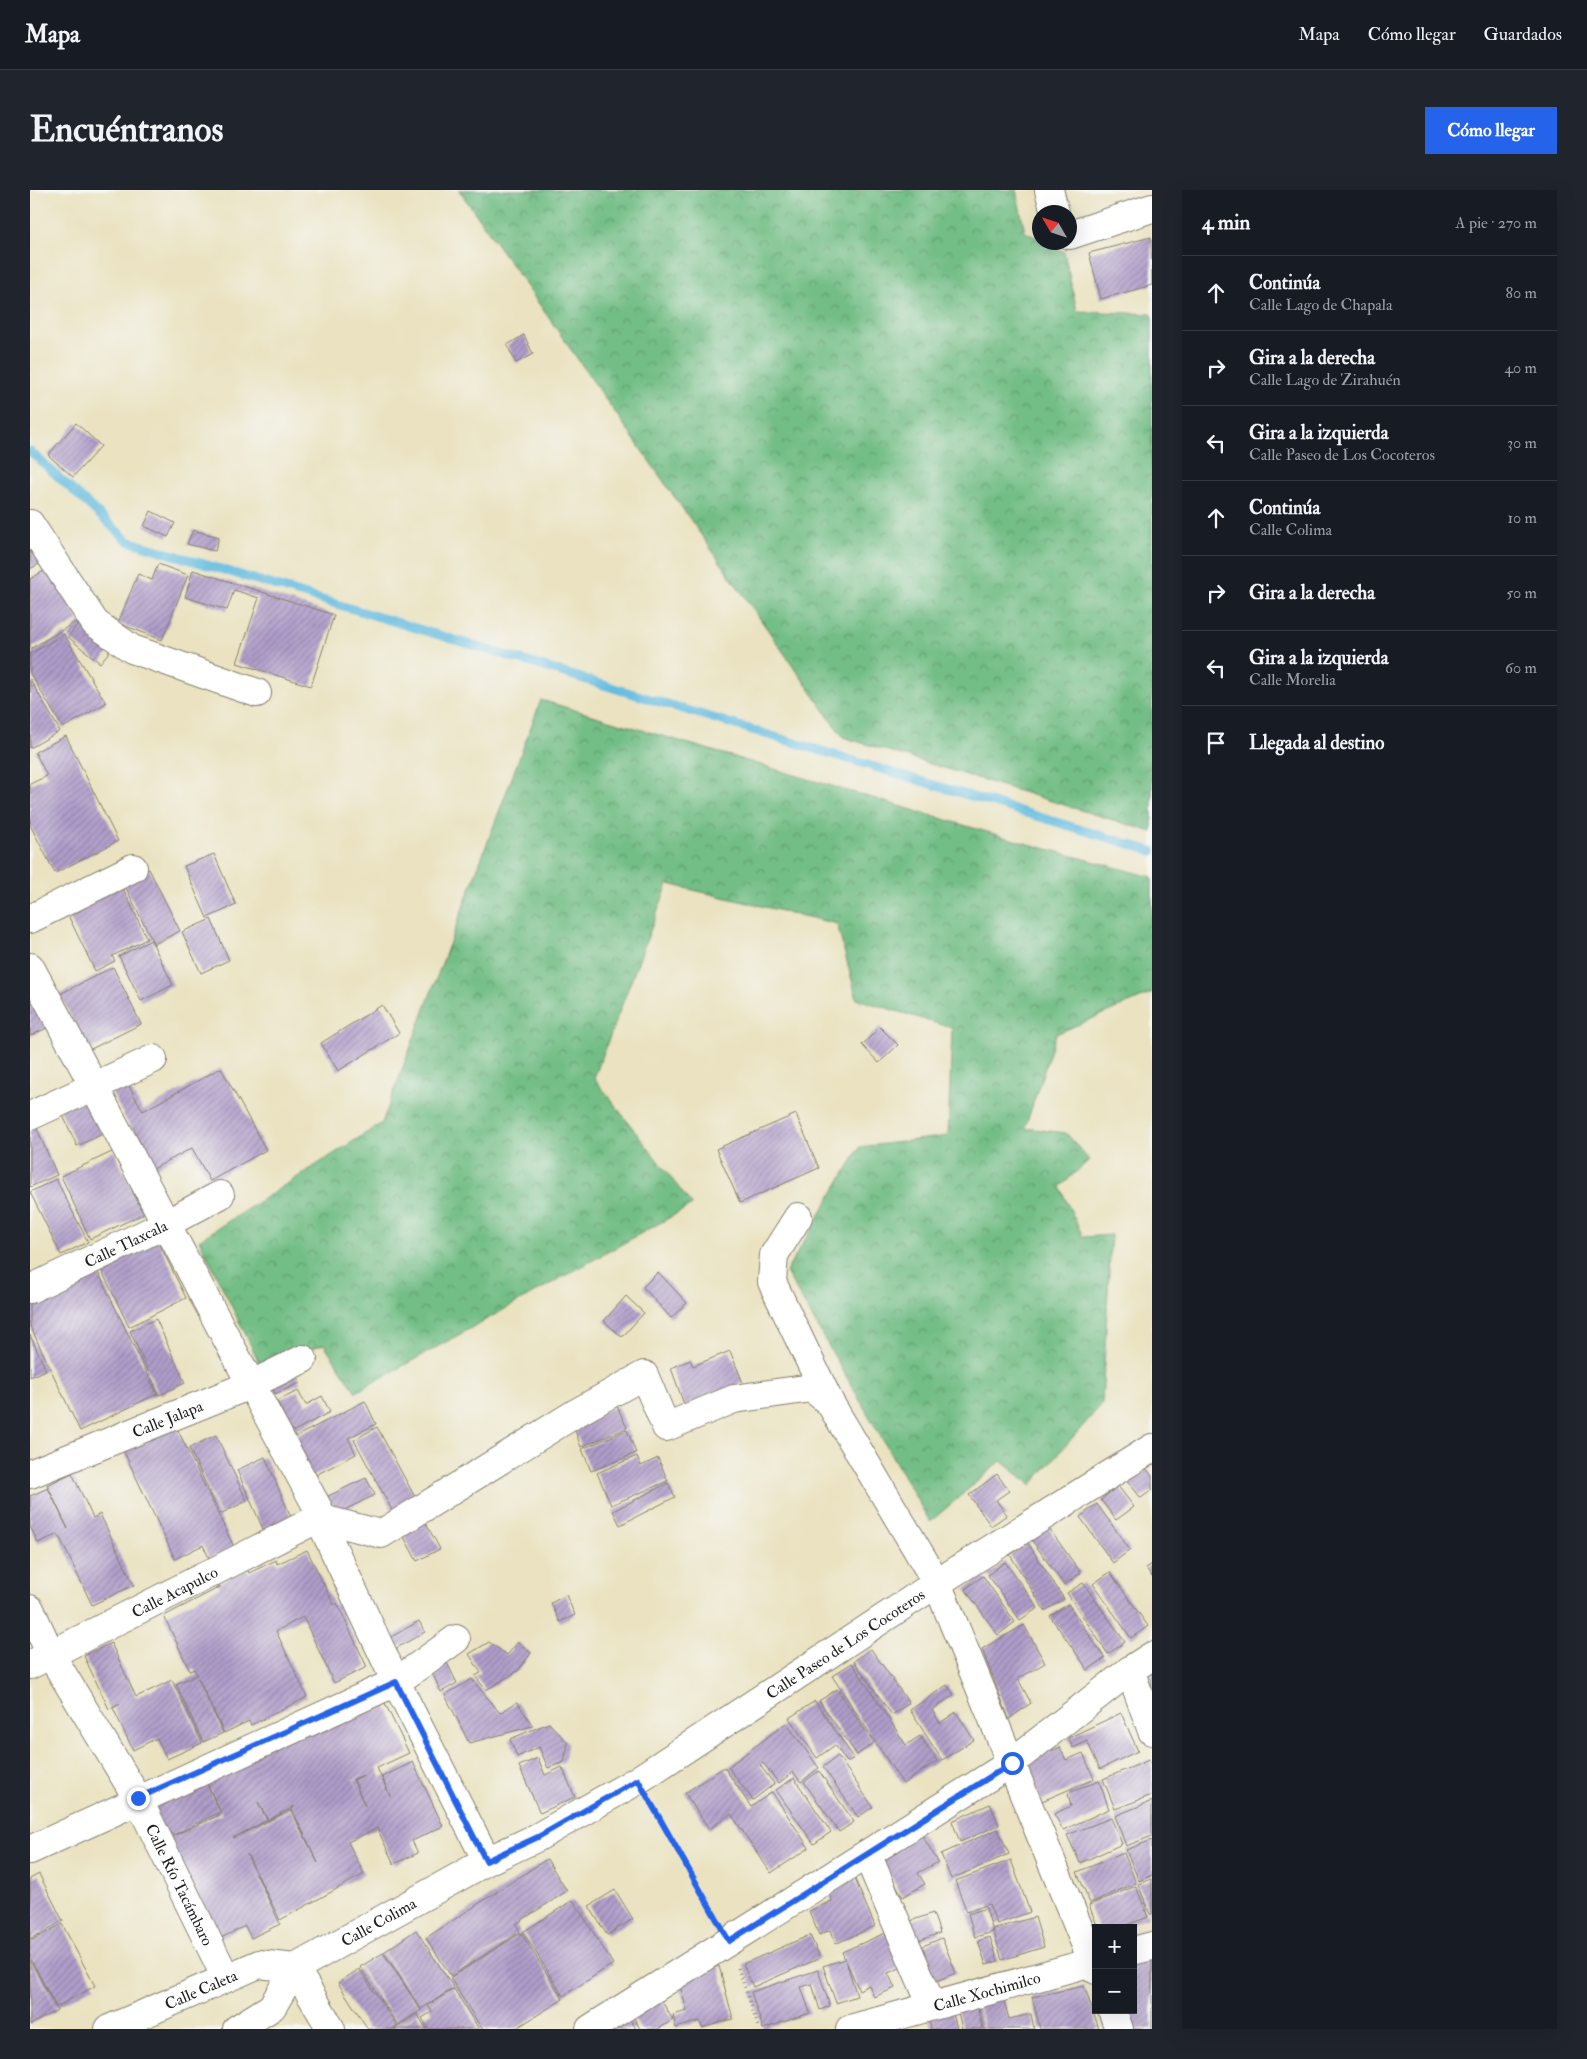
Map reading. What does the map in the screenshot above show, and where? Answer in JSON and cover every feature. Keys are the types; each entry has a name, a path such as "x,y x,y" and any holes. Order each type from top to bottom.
{"street":[{"path":"1049,190 1053,205"},
{"path":"1077,233 1152,208"},
{"path":"30,524 95,623 132,649 257,693"},
{"path":"30,919 133,868"},
{"path":"30,968 95,1087 250,1385 318,1510 396,1682 486,1861"},
{"path":"30,1116 153,1059"},
{"name":"Calle Tlaxcala","path":"30,1289 166,1224 220,1194"},
{"path":"798,1217 774,1255 772,1282 830,1403 937,1584 1092,1957"},
{"name":"Calle Jalapa","path":"30,1474 250,1385 303,1359"},
{"path":"320,1518 381,1534 576,1412 644,1375 666,1427 734,1399 766,1393 812,1388 830,1403"},
{"name":"Calle Paseo de Los Cocoteros","path":"538,1837 638,1780 937,1584 1152,1448"},
{"name":"Calle Acapulco","path":"40,1660 320,1518"},
{"name":"Calle Río Tacámbaro","path":"30,1609 40,1660 138,1798 226,1978"},
{"path":"30,1850 138,1798 396,1682 456,1639"},
{"path":"590,2029 1012,1763 1141,1663 1152,1731"},
{"name":"Calle Colima","path":"238,2029 272,2006 295,1968 486,1861 538,1837"},
{"path":"868,1854 932,2006"},
{"path":"1137,1950 1152,1946"},
{"name":"Calle Caleta","path":"108,2029 259,1964 295,1968"},
{"name":"Calle Xochimilco","path":"850,2029 1092,1965"},
{"path":"295,1968 331,2029"},
{"path":"1113,2014 1119,2029"}],"path":[{"path":"638,1780 729,1941 759,2029"}],"green space":[{"path":"459,190 1016,190 1025,232 1032,236 1032,250 1060,250 1064,252 1077,311 1152,314 1152,832 843,737"},
{"path":"541,700 1021,842 1152,877 1152,993 1056,1034 1025,1128 1066,1133 1089,1160 1060,1187 1083,1237 1111,1235 1102,1404 1031,1485 1001,1461 930,1522 786,1272 860,1147 948,1136 952,1028 857,999 837,924 668,884 594,1078 692,1205 356,1392 324,1344 261,1366 199,1240 382,1123"}],"building":[{"path":"1151,237 1152,285 1101,299 1089,253"},
{"path":"524,335 533,354 516,363 507,345"},
{"path":"76,423 101,446 73,477 48,455"},
{"path":"151,511 175,523 168,537 144,526"},
{"path":"193,530 219,537 215,551 187,544"},
{"path":"30,531 46,560 30,569"},
{"path":"158,564 188,575 162,640 118,623 138,574 152,580"},
{"path":"49,568 79,620 30,649 30,579"},
{"path":"193,570 334,615 311,686 237,663 259,598 234,590 227,610 185,597"},
{"path":"84,616 117,642 100,663 68,637"},
{"path":"64,634 106,703 63,728 30,673 30,654"},
{"path":"30,679 60,731 30,748"},
{"path":"66,736 118,841 55,873 30,825 30,784 47,776 35,752"},
{"path":"214,854 236,905 207,918 184,866"},
{"path":"149,869 180,931 154,944 123,882"},
{"path":"121,884 147,939 112,956 115,961 95,971 66,911"},
{"path":"211,919 229,960 201,973 182,932"},
{"path":"151,940 173,985 141,1001 119,956"},
{"path":"113,967 141,1024 87,1051 60,994"},
{"path":"33,997 47,1028 30,1036 30,999"},
{"path":"382,1005 399,1033 338,1071 321,1043"},
{"path":"880,1027 898,1045 879,1063 862,1045"},
{"path":"221,1068 266,1150 210,1181 192,1148 153,1169 110,1090 126,1081 143,1111"},
{"path":"91,1094 109,1131 77,1146 60,1109"},
{"path":"796,1114 819,1168 740,1203 716,1149"},
{"path":"33,1120 57,1175 30,1187 30,1121"},
{"path":"114,1151 143,1214 90,1239 61,1176"},
{"path":"56,1179 88,1242 61,1255 30,1192"},
{"path":"156,1237 186,1298 129,1327 99,1265"},
{"path":"96,1268 157,1394 80,1431 30,1326 30,1300"},
{"path":"658,1272 687,1303 671,1318 643,1287"},
{"path":"626,1296 644,1313 622,1337 604,1321"},
{"path":"156,1319 185,1383 159,1395 130,1331"},
{"path":"30,1335 46,1370 30,1377"},
{"path":"730,1351 743,1383 685,1407 671,1368 690,1360 693,1366"},
{"path":"295,1370 300,1383 275,1394 270,1381"},
{"path":"298,1391 306,1405 322,1396 330,1412 292,1432 277,1401"},
{"path":"365,1401 376,1424 348,1438 356,1454 312,1477 293,1438"},
{"path":"617,1406 627,1428 581,1447 573,1425"},
{"path":"176,1426 234,1547 209,1558 203,1545 175,1559 124,1452"},
{"path":"377,1427 416,1499 393,1512 354,1440"},
{"path":"627,1430 636,1453 591,1471 582,1449"},
{"path":"216,1435 247,1501 220,1514 189,1448"},
{"path":"637,1456 641,1466 658,1458 668,1481 611,1505 597,1473"},
{"path":"265,1457 291,1517 263,1529 237,1470"},
{"path":"1143,1464 1152,1476 1152,1490 1141,1498 1125,1478"},
{"path":"72,1473 93,1518 100,1514 134,1585 92,1605 58,1534 38,1543 30,1526 30,1496 48,1488 68,1529 47,1485"},
{"path":"997,1474 1009,1491 996,1500 1007,1515 991,1526 969,1495"},
{"path":"366,1478 375,1495 332,1516 324,1498"},
{"path":"668,1483 675,1497 620,1525 613,1511"},
{"path":"1118,1486 1134,1507 1116,1520 1101,1500"},
{"path":"1097,1504 1130,1550 1113,1563 1080,1517"},
{"path":"420,1513 440,1549 417,1561 398,1526"},
{"path":"1048,1527 1081,1573 1064,1585 1031,1539"},
{"path":"1028,1543 1064,1599 1045,1611 1010,1555"},
{"path":"307,1550 334,1605 337,1603 367,1667 334,1683 303,1617 276,1631 307,1697 251,1725 249,1721 224,1733 198,1678 223,1733 203,1742 176,1684 197,1675 194,1669 190,1671 164,1616 220,1587 218,1583 247,1569 249,1573 276,1560 277,1564"},
{"path":"1005,1562 1038,1608 1020,1620 988,1575"},
{"path":"1152,1564 1152,1577 1146,1568"},
{"path":"1110,1572 1148,1626 1131,1638 1093,1584"},
{"path":"983,1576 1015,1622 998,1635 965,1589"},
{"path":"1083,1583 1125,1642 1108,1654 1067,1593"},
{"path":"566,1595 575,1615 560,1622 551,1603"},
{"path":"1068,1604 1105,1658 1088,1670 1050,1616"},
{"path":"419,1621 425,1632 393,1650 386,1640"},
{"path":"1024,1625 1045,1663 1018,1679 1031,1703 1009,1719 982,1649"},
{"path":"489,1642 507,1655 518,1642 531,1653 518,1671 486,1690 475,1676 481,1673 469,1654"},
{"path":"111,1643 136,1697 172,1680 202,1743 167,1759 157,1738 133,1750 113,1708 120,1704 109,1709 84,1656"},
{"path":"871,1649 909,1703 892,1715 854,1661"},
{"path":"447,1663 457,1683 441,1692 432,1672"},
{"path":"852,1663 906,1745 920,1736 937,1761 903,1784 832,1676"},
{"path":"1152,1670 1152,1693 1143,1674"},
{"path":"472,1679 500,1713 517,1702 533,1726 469,1743 445,1695"},
{"path":"947,1685 954,1695 932,1710 940,1723 956,1712 974,1740 942,1760 910,1710"},
{"path":"837,1689 874,1743 857,1755 819,1701"},
{"path":"381,1695 409,1753 377,1768 390,1796 382,1777 413,1762 443,1826 412,1841 418,1853 394,1864 377,1828 348,1842 364,1874 280,1920 247,1854 280,1924 251,1938 245,1926 213,1942 166,1839 222,1814 202,1773","holes":["258,1802 268,1820 295,1806 292,1809 318,1863 291,1810 233,1838 267,1820"]},
{"path":"815,1701 854,1758 847,1762 835,1745 817,1758 789,1718"},
{"path":"1121,1713 1138,1751 1100,1769 1087,1741 1073,1748 1068,1738"},
{"path":"549,1723 568,1743 564,1762 548,1768 539,1747 517,1757 510,1739"},
{"path":"786,1723 819,1768 801,1782 793,1772 779,1783 763,1763 760,1765 774,1784 753,1800 728,1767"},
{"path":"1060,1747 1066,1760 1083,1753 1094,1779 1042,1801 1025,1762"},
{"path":"838,1756 873,1807 858,1817 823,1767"},
{"path":"538,1758 545,1775 562,1767 575,1797 540,1813 519,1766"},
{"path":"1149,1760 1152,1768 1152,1795 1115,1809 1103,1779"},
{"path":"724,1767 751,1807 772,1792 809,1848 771,1873 731,1814 709,1829 685,1793"},
{"path":"819,1771 854,1822 839,1832 804,1782"},
{"path":"202,1774 220,1812 167,1838 149,1800"},
{"path":"794,1778 831,1832 814,1844 776,1790"},
{"path":"1099,1781 1109,1809 1063,1830 1054,1814 1071,1806 1068,1793"},
{"path":"1152,1801 1152,1836 1126,1846 1115,1816"},
{"path":"990,1804 999,1825 960,1842 952,1821"},
{"path":"1111,1818 1122,1844 1080,1863 1067,1835"},
{"path":"998,1829 1009,1854 951,1879 941,1854"},
{"path":"919,1830 938,1862 918,1873 925,1884 903,1897 878,1854"},
{"path":"1152,1840 1152,1875 1139,1881 1126,1850"},
{"path":"1124,1853 1136,1883 1090,1903 1077,1872"},
{"path":"547,1859 567,1891 516,1924 520,1932 451,1976 426,1938"},
{"path":"1011,1860 1030,1912 997,1924 989,1904 967,1912 955,1881"},
{"path":"39,1874 63,1921 30,1939 30,1879"},
{"path":"854,1877 875,1926 835,1944 830,1930 819,1935 809,1911 832,1901 827,1889"},
{"path":"1152,1879 1152,1914 1150,1914 1138,1884"},
{"path":"1136,1886 1148,1917 1130,1924 1096,1924 1089,1905"},
{"path":"615,1890 633,1919 607,1935 589,1906"},
{"path":"573,1900 613,1964 563,1996 523,1932"},
{"path":"986,1908 993,1932 975,1937 968,1914"},
{"path":"933,1913 940,1933 907,1945 899,1925"},
{"path":"1035,1917 1044,1947 1002,1960 993,1929"},
{"path":"62,1924 95,1986 56,2007 30,1957 30,1941"},
{"path":"416,1930 454,1988 421,2009 384,1952"},
{"path":"892,1930 907,1965 888,1973 895,1988 874,1997 869,1985 859,1990 846,1961 857,1996 836,2003 823,1966 845,1959 842,1952"},
{"path":"521,1933 563,1999 515,2029 482,2029 450,1978"},
{"path":"810,1935 820,1958 753,1987 743,1964"},
{"path":"990,1937 998,1961 986,1965 978,1941"},
{"path":"942,1938 956,1973 926,1985 911,1951"},
{"path":"383,1953 421,2010 398,2025 360,1967"},
{"path":"1152,1959 1152,2029 1134,2029 1127,2014 1137,2014 1137,1961"},
{"path":"30,1960 57,2010 30,2025"},
{"path":"719,1966 733,2019 702,2028 700,2021 676,2028 673,2015 687,2011 678,1978"},
{"path":"359,1969 397,2026 392,2029 368,2029 338,1983"},
{"path":"818,1970 830,2006 820,2010 812,1984 801,1987 810,2013 763,2029 751,1992"},
{"path":"1084,1986 1092,2014 1094,2014 1099,2029 1040,2029 1032,1997"},
{"path":"454,1989 479,2029 429,2029 422,2018 432,2012 428,2005"},
{"path":"1003,1998 1009,2019 1031,2014 1034,2029 984,2029 978,2004"},
{"path":"661,2000 673,2020 658,2029 640,2029 633,2016"},
{"path":"977,2004 982,2029 962,2029 957,2008"},
{"path":"952,2009 957,2029 931,2029 928,2015"},
{"path":"417,2014 427,2029 394,2029 399,2026"},
{"path":"630,2019 636,2029 613,2029"}],"waterway":[{"path":"30,451 128,541 1152,851"}],"route":[{"path":"138,1798 396,1682 486,1861 538,1837 638,1780 729,1941 1012,1763"}]}
